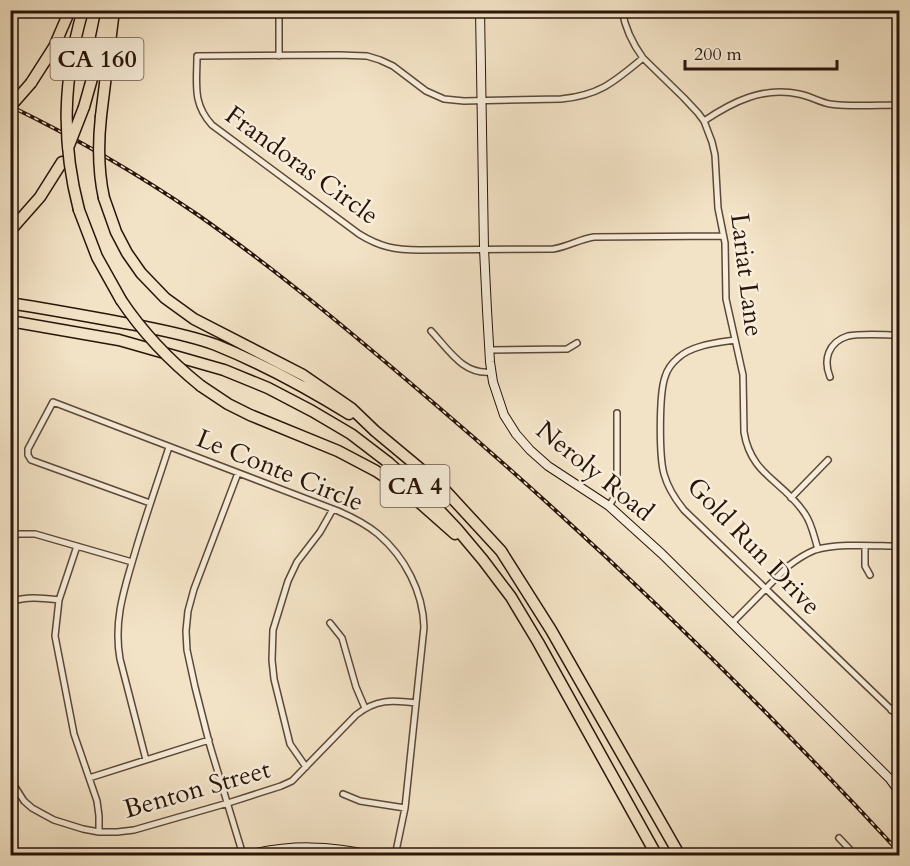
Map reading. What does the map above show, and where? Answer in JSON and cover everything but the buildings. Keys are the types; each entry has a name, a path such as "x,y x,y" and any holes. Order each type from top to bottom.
{"highway":[{"name":"CA 160","path":"10,107 31,82 54,47 70,10"},
{"path":"82,10 67,89 66,120 69,165 79,210 97,257 121,300 138,324 157,347 201,386 250,416 338,451 376,471 411,495 477,553"},
{"name":"CA 160","path":"10,231 36,202 62,162 84,107 107,10"},
{"path":"114,10 98,157 104,198 116,232 127,253 141,273 165,298 194,319 319,386 351,408 375,430"},
{"name":"CA 4","path":"10,303 178,334 214,345 291,380 375,430 441,486 501,552 551,630 680,855"},
{"name":"CA 4","path":"10,321 119,340 224,370 268,388 351,434 389,463 425,495 457,529 511,597 657,855"},
{"path":"640,785 687,855"}],"street":[{"path":"279,10 279,56"},
{"name":"Neroly Road","path":"480,10 484,249 489,350 493,382 501,409 524,443 543,462 609,506 662,554 890,779 900,793"},
{"name":"Lariat Lane","path":"622,10 630,37 643,58 704,121 715,155 718,208 725,256 726,299 743,375 744,432 748,449 759,467 802,509 810,522 818,549"},
{"name":"Frandoras Circle","path":"484,249 402,250 381,246 359,234 212,126 205,118 198,103 197,56 367,56 393,66 434,95 461,101 577,97 610,84 643,58"},
{"path":"704,121 740,100 771,92 800,94 832,104 900,105"},
{"path":"484,249 553,249 594,237 723,236"},
{"path":"430,332 465,367 479,372 492,372"},
{"path":"830,377 827,368 828,354 841,339 855,335 900,335"},
{"name":"Gold Run Drive","path":"735,340 686,352 677,358 666,374 662,391 662,464 667,482 677,501 900,718"},
{"path":"489,350 567,349 577,344"},
{"name":"Le Conte Circle","path":"150,503 32,460 28,455 28,449 53,402 359,521 389,544 411,575 424,618 405,808 395,855"},
{"path":"609,506 617,492 617,413"},
{"path":"146,760 117,642 119,610 169,447"},
{"path":"791,498 828,460"},
{"path":"238,473 202,564 188,611 186,632 187,650 195,687 243,855 274,849 315,846 377,855"},
{"path":"306,767 290,744 274,679 273,630 288,580 297,562 320,532 333,509"},
{"path":"10,536 35,534 132,562"},
{"path":"77,546 59,600 55,636 74,734 99,808 99,832"},
{"path":"865,546 866,566 870,575"},
{"path":"732,623 787,567 797,559 818,549 900,546"},
{"path":"10,602 21,598 36,597 59,600"},
{"path":"330,623 342,638 364,708"},
{"name":"Benton Street","path":"10,779 24,801 54,820 99,832 126,832 282,786 292,781 364,708 393,700 417,703"},
{"path":"891,710 900,702"},
{"path":"89,778 209,740"},
{"path":"343,794 360,801 405,808"},
{"path":"839,838 856,855"},
{"path":"844,855 850,849"}],"railway":[{"path":"10,106 106,157 198,215 289,283 378,356 497,458 675,622 789,736 900,853"}]}
